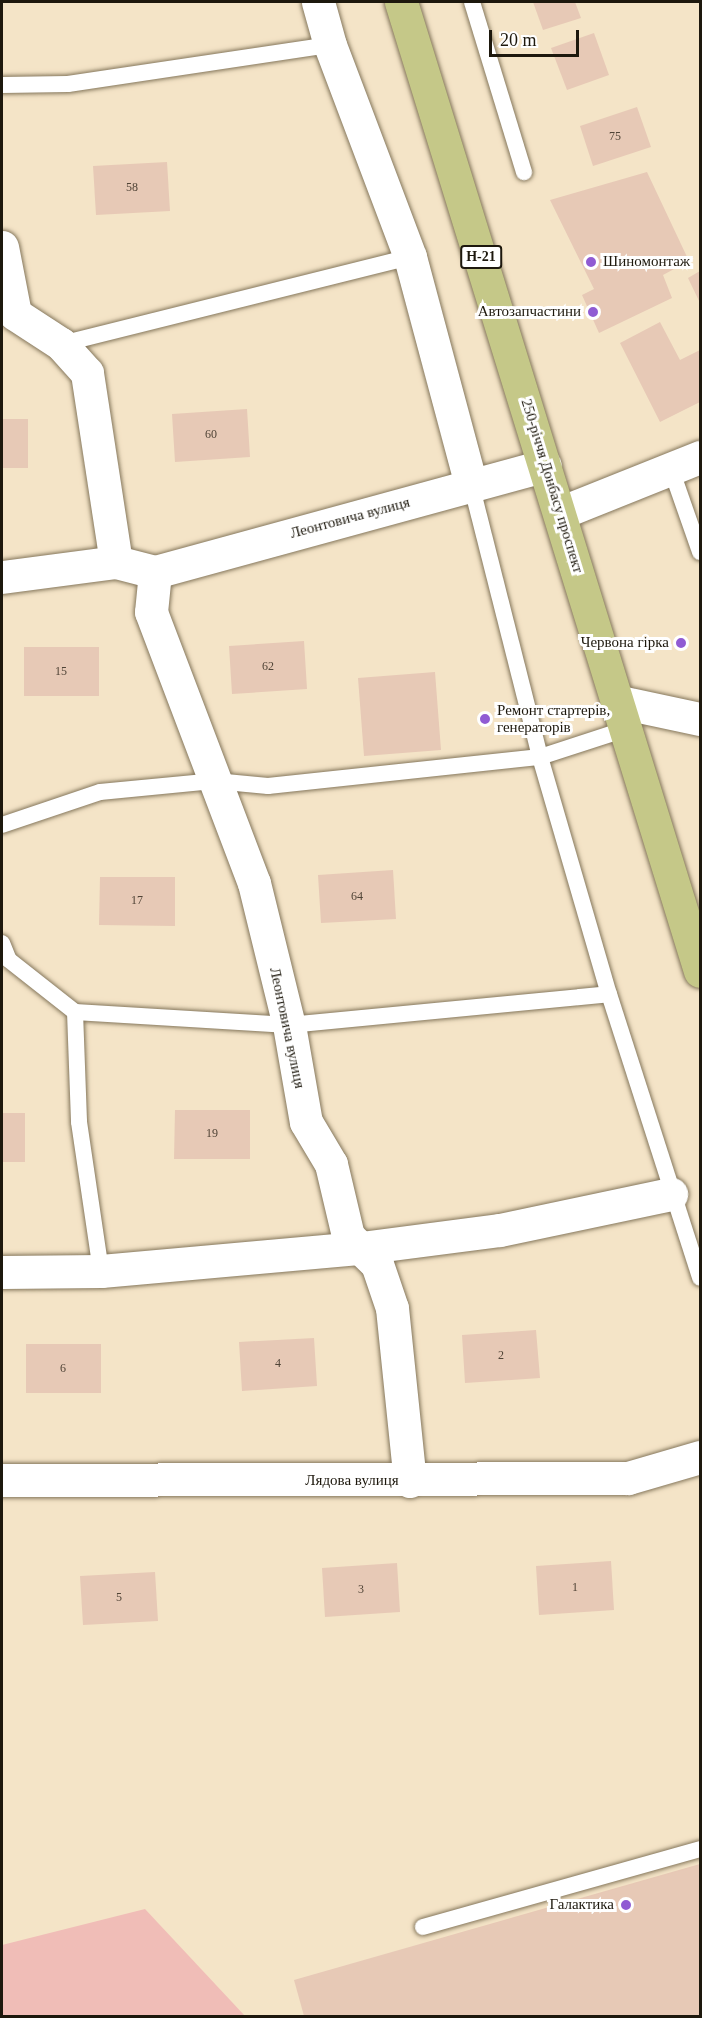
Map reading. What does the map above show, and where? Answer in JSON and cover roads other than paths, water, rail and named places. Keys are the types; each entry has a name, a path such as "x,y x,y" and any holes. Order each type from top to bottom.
{"main road":[{"name":"250-річчя Донбасу проспект","path":"401,2 700,971"}],"street":[{"path":"318,2 330,45 410,257 471,484"},
{"path":"2,247 7,304 15,314 61,344 87,373 116,562"},
{"path":"560,513 686,463"},
{"name":"Леонтовича вулиця","path":"2,577 116,562 155,572 545,465"},
{"name":"Леонтовича вулиця","path":"155,572 151,612 254,883 289,1025 306,1122 331,1164 348,1236 377,1264 392,1308 410,1481"},
{"path":"623,716 700,719"},
{"path":"2,1272 101,1271 361,1248 500,1230 671,1194"},
{"name":"Лядова вулиця","path":"2,1480 410,1481 628,1478 700,1457"}],"lane":[{"path":"472,2 524,172"},
{"path":"2,84 68,84 330,45"},
{"path":"61,344 410,257"},
{"path":"686,463 700,552"},
{"path":"471,484 540,757 609,993 671,1194 700,1278"},
{"path":"2,825 100,792 215,781 268,786 540,757 623,716"},
{"path":"2,943 9,960 75,1012 289,1025 609,993"},
{"path":"75,1012 79,1122 101,1271"},
{"path":"423,1927 700,1849"}],"place":[{"name":"Шиномонтаж","path":"591,262"},
{"name":"Автозапчастини","path":"593,312"},
{"name":"Червона гірка","path":"681,643"},
{"name":"Ремонт стартерів, генераторів","path":"485,719"},
{"name":"Галактика","path":"626,1905"}]}
